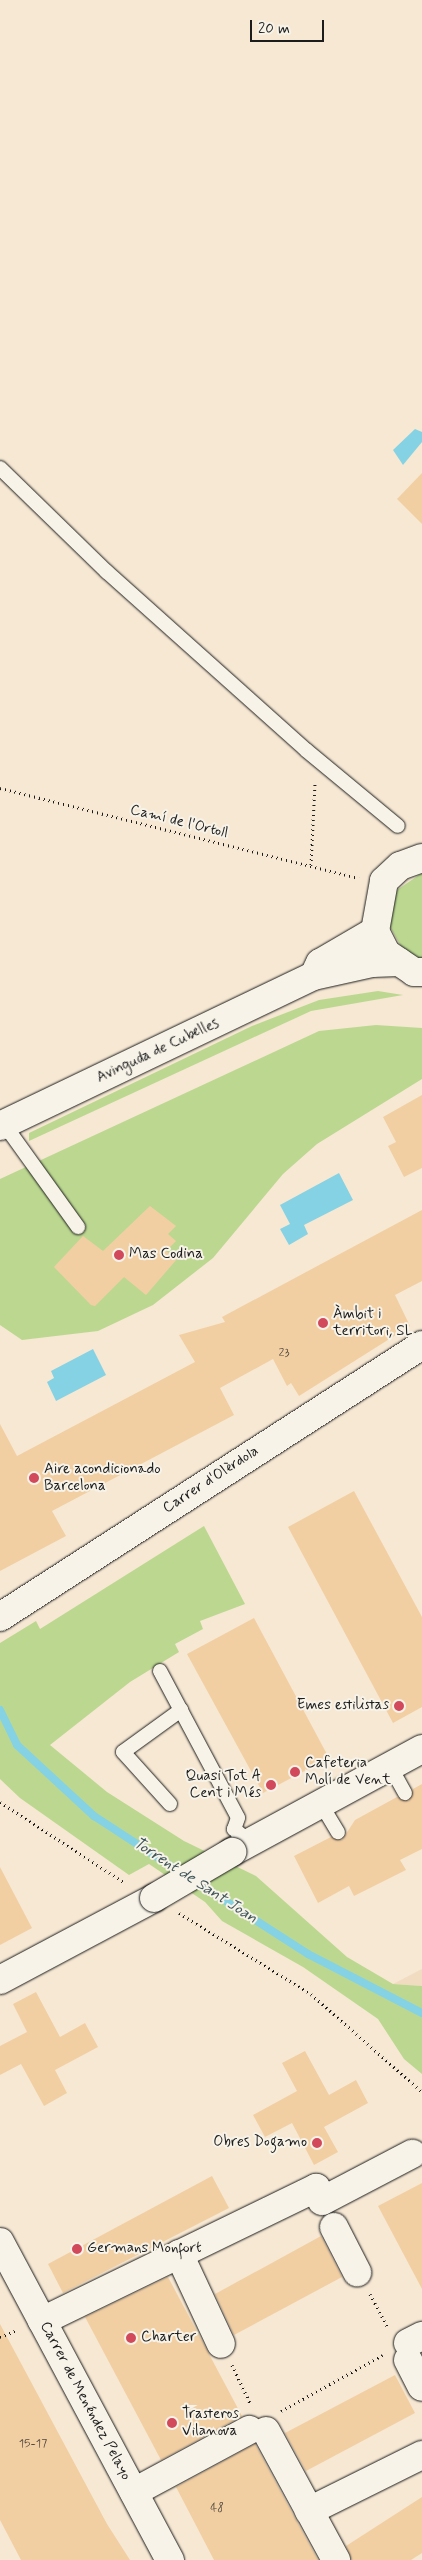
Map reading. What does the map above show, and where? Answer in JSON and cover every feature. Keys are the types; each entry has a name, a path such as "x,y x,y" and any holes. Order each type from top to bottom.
{"street":[{"path":"410,967 386,953 375,931 384,881 400,866 422,858"},
{"path":"313,976 320,963 375,931"},
{"path":"313,976 372,963 410,967"},
{"name":"Avinguda de Cubelles","path":"2,1125 313,976"},
{"name":"Carrer d'Olèrdola","path":"0,1617 422,1344"},
{"path":"0,1980 422,1749"},
{"path":"30,2325 316,2188 322,2201 412,2154"},
{"path":"334,2227 357,2272"},
{"name":"Carrer de Menéndez Pelayo","path":"0,2242 30,2325 134,2492 170,2560"},
{"path":"179,2254 222,2344"},
{"path":"409,2347 422,2387"},
{"path":"134,2492 259,2428 336,2560"},
{"path":"309,2511 422,2455"}],"lane":[{"path":"0,468 107,572 314,755 398,826"},
{"name":"Avinguda de Cubelles","path":"2,1125 78,1227"},
{"path":"160,1671 238,1818 234,1830 241,1847"},
{"path":"170,1804 123,1752 181,1710"},
{"path":"390,1766 405,1793"},
{"path":"321,1804 338,1832"}],"path":[{"path":"311,865 316,805 314,755"},
{"name":"Camí de l'Ortoll","path":"0,788 353,876"},
{"path":"0,1802 127,1884"},
{"path":"155,1896 163,1908 175,1909 311,1994 422,2092"},
{"path":"222,2344 259,2428 409,2347 357,2272"},
{"path":"0,2337 30,2325"}],"shaded area":[{"path":"422,1969 422,1986 393,1984"}],"green space":[{"path":"422,873 422,959 403,950 388,923 394,892"},
{"path":"378,991 403,995 311,1011 29,1141 29,1133 252,1026 319,1000"},
{"path":"376,1025 422,1028 422,1079 317,1144 283,1174 213,1258 153,1305 98,1331 22,1340 0,1325 0,1179 319,1031"},
{"path":"204,1526 245,1604 200,1621 203,1629 175,1644 179,1652 130,1682 50,1745 107,1792 184,1841 256,1876 347,1957 393,1984 422,1986 422,2074 404,2059 378,2019 303,1967 222,1921 205,1902 149,1864 129,1875 20,1798 0,1779 0,1643 36,1621 40,1629"}],"water":[{"path":"415,429 422,432 422,442 403,465 393,450"},
{"path":"339,1173 353,1200 304,1225 308,1234 289,1245 280,1229 290,1224 280,1205"},
{"path":"93,1349 106,1375 56,1401 47,1382 54,1378 51,1371"}],"building":[{"path":"422,473 422,524 397,499"},
{"path":"422,1095 422,1168 404,1177 388,1146 396,1142 383,1117"},
{"name":"Mas Codina","path":"150,1206 176,1226 168,1234 176,1241 166,1251 177,1259 146,1295 124,1277 95,1306 91,1305 54,1267 83,1236 103,1251"},
{"path":"422,1210 422,1281 395,1295 410,1326 299,1396 291,1383 287,1386 273,1359 220,1388 234,1415 52,1511 66,1536 0,1571 0,1424 17,1456 195,1362 179,1335 225,1322 222,1317"},
{"path":"354,1491 422,1617 422,1707 393,1723 288,1527"},
{"path":"254,1618 329,1758 263,1793 187,1654"},
{"path":"422,1784 422,1849 400,1860 406,1870 354,1896 349,1886 318,1903 294,1856 331,1837 342,1840 355,1820 397,1797 409,1801 413,1789"},
{"path":"0,1867 32,1928 0,1945"},
{"path":"36,1992 60,2037 85,2023 98,2047 55,2070 67,2093 44,2106 21,2064 0,2075 0,2046 27,2032 13,2004"},
{"path":"305,2051 329,2095 356,2080 368,2103 324,2127 338,2152 314,2165 292,2123 265,2137 253,2115 297,2091 282,2063"},
{"path":"212,2176 229,2208 63,2293 48,2264"},
{"path":"422,2183 422,2289 378,2206"},
{"path":"321,2236 342,2277 234,2335 215,2294"},
{"path":"168,2277 242,2416 161,2460 85,2317"},
{"path":"0,2324 107,2524 130,2560 21,2560 0,2520"},
{"path":"395,2375 415,2413 306,2471 285,2433"},
{"path":"255,2444 318,2560 214,2560 176,2487"},
{"path":"422,2497 422,2553 411,2560 352,2560 346,2546"}],"waterway":[{"name":"Torrent de Sant Joan","path":"0,1710 17,1745 94,1816 183,1874"},
{"name":"Torrent de Sant Joan","path":"193,1880 308,1954 422,2013"}],"place":[{"name":"Mas Codina","path":"119,1255"},
{"name":"Àmbit i territori, SL","path":"323,1323"},
{"name":"Aire acondicionado Barcelona","path":"34,1478"},
{"name":"Emes estilistas","path":"399,1706"},
{"name":"Cafeteria Molí de Vent","path":"295,1772"},
{"name":"Quasi Tot A Cent i Més","path":"271,1785"},
{"name":"Obres Dogamo","path":"317,2143"},
{"name":"Germans Monfort","path":"77,2249"},
{"name":"Charter","path":"131,2338"},
{"name":"Trasteros Vilanova","path":"172,2423"}]}
